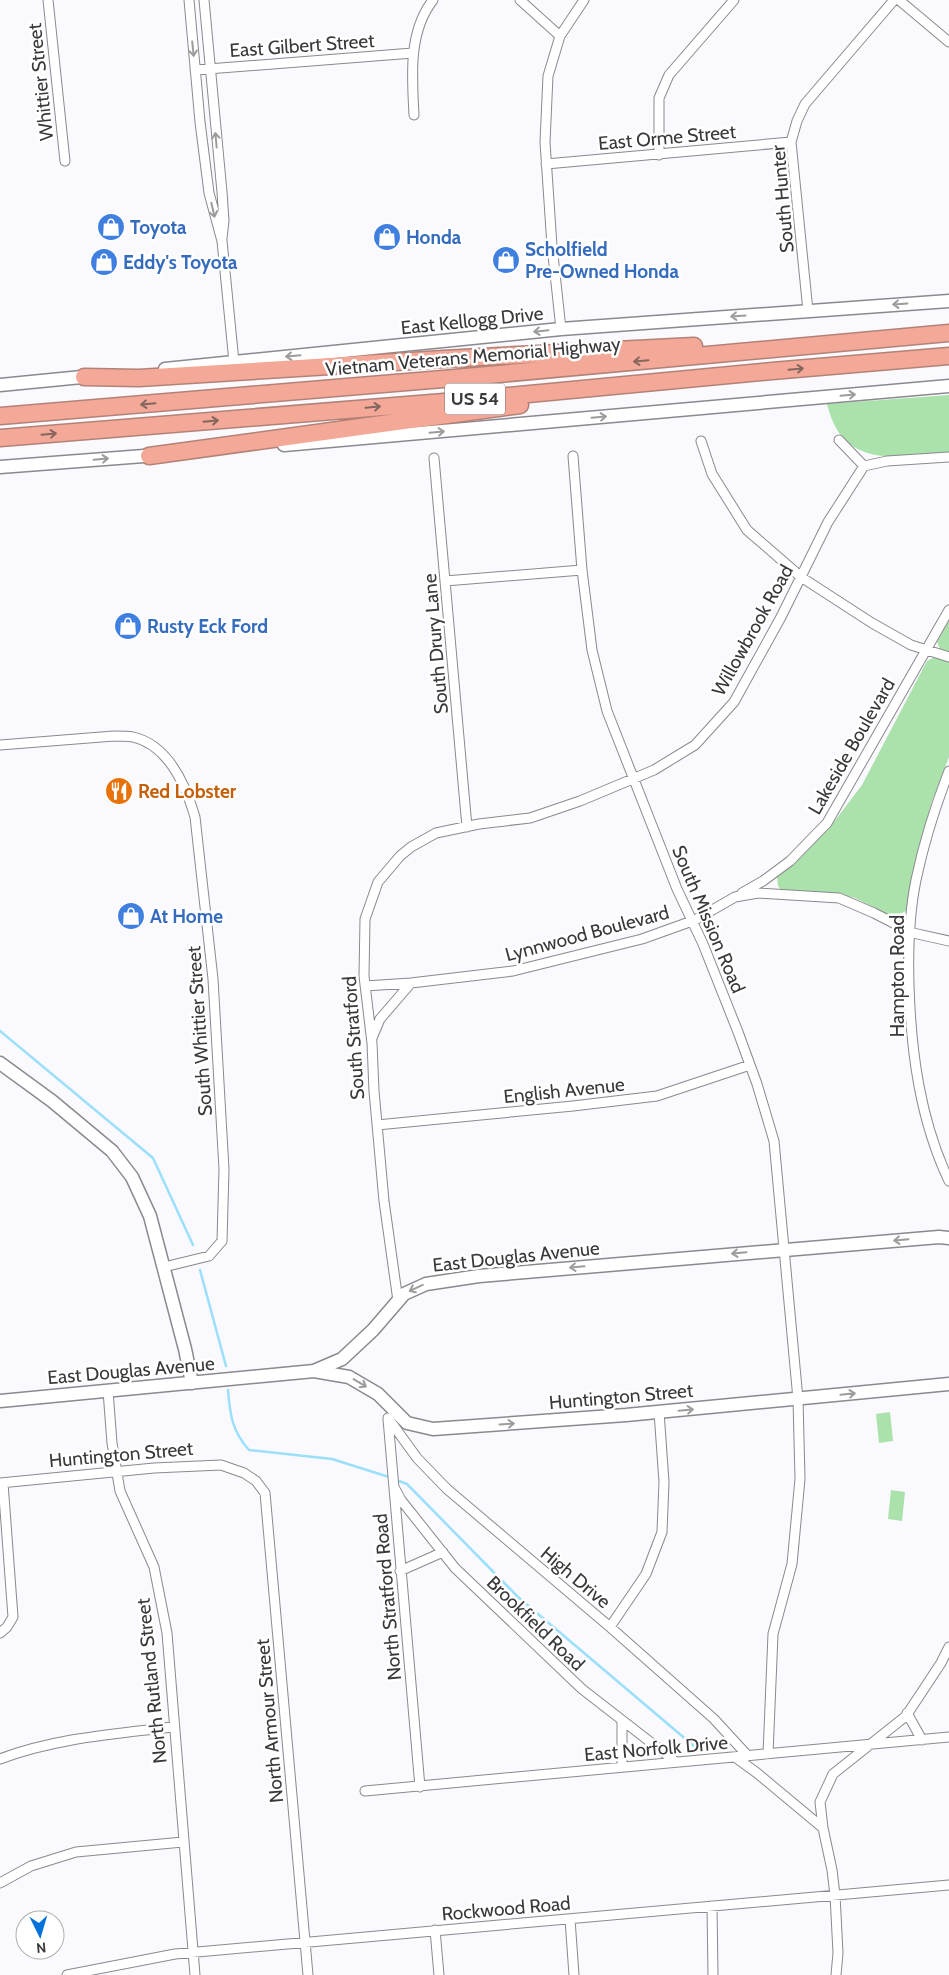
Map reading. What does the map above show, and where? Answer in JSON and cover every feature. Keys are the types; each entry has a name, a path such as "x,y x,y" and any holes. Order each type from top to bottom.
{"highway":[{"path":"84,377 139,378 443,358 941,333"},
{"name":"Vietnam Veterans Memorial Highway","path":"0,416 443,379 941,333"},
{"name":"US 54","path":"0,438 444,402 772,370 949,356"},
{"path":"149,456 772,370"}],"street":[{"name":"Whittier Street","path":"48,0 65,161"},
{"path":"189,0 209,193 222,241 234,362"},
{"path":"204,0 222,192 224,221 222,241"},
{"path":"414,114 413,53 423,18 433,0"},
{"path":"520,0 560,36"},
{"path":"560,330 546,164 548,76 560,36 584,0"},
{"path":"659,155 660,98 669,75 734,0"},
{"name":"South Hunter","path":"808,311 791,142 797,121 805,104 894,0"},
{"path":"899,0 949,42"},
{"name":"East Gilbert Street","path":"195,70 413,53"},
{"name":"East Orme Street","path":"546,164 791,142"},
{"path":"209,193 222,192"},
{"name":"East Kellogg Drive","path":"0,385 560,330 949,301"},
{"path":"0,467 356,439 949,386"},
{"path":"839,440 864,466 887,461 949,457"},
{"path":"702,441 712,474 747,530 801,577 872,623 912,645 949,657"},
{"name":"South Mission Road","path":"573,456 582,570 592,650 604,703 677,889 692,921 750,1065 774,1141 798,1399 800,1479 792,1564 773,1634 768,1754"},
{"name":"South Drury Lane","path":"434,458 467,827"},
{"name":"Willowbrook Road","path":"467,827 530,818 580,801 654,770 694,745 734,702 781,617 828,522 864,466"},
{"path":"445,581 582,570"},
{"name":"Lakeside Boulevard","path":"735,897 763,881 790,861 827,823 949,610"},
{"name":"South Whittier Street","path":"0,745 114,736 140,739 161,753 181,782 191,805 214,979 224,1169 222,1241 209,1256 164,1267"},
{"name":"Hampton Road","path":"949,771 930,820 916,881 909,931 911,1023 914,1060 922,1104 949,1181"},
{"name":"South Stratford","path":"398,1301 384,1202 377,1125 372,1043 365,986 365,919 378,882 400,856 411,847 436,833 467,827"},
{"name":"Lynnwood Boulevard","path":"365,986 412,983 513,971 642,939 692,921 735,897 758,893 839,898 909,931 949,941"},
{"path":"372,1043 373,1034 380,1019 412,983"},
{"path":"0,1064 52,1100 112,1151 132,1177 150,1216 185,1349 192,1383"},
{"name":"English Avenue","path":"377,1125 657,1096 750,1065"},
{"name":"East Douglas Avenue","path":"0,1401 314,1371 342,1360 373,1330 404,1294 426,1284 479,1276 785,1249 938,1237 949,1238"},
{"name":"Huntington Street","path":"314,1371 349,1377 378,1394 407,1423 433,1429 659,1412 949,1384"},
{"name":"North Rutland Street","path":"108,1390 120,1492 154,1567 166,1633 195,1975"},
{"name":"North Stratford Road","path":"387,1404 420,1787"},
{"path":"610,1627 646,1574 662,1532 664,1482 659,1412"},
{"name":"High Drive","path":"388,1418 417,1458 446,1489 610,1627 714,1719 748,1756"},
{"name":"Huntington Street","path":"2,1483 117,1472 221,1466 244,1473"},
{"name":"North Armour Street","path":"244,1473 256,1482 265,1493 308,1975"},
{"path":"0,1633 7,1627 13,1617 2,1483"},
{"name":"Brookfield Road","path":"394,1487 401,1500 455,1568 582,1689 622,1722 676,1762"},
{"path":"400,1571 442,1552"},
{"path":"836,1975 838,1953 835,1895 820,1802 833,1774 858,1752 871,1745 907,1713 941,1663 949,1647"},
{"path":"907,1713 922,1740"},
{"path":"622,1722 622,1767"},
{"path":"0,1759 81,1737 174,1727"},
{"name":"East Norfolk Drive","path":"365,1791 949,1737"},
{"path":"735,1757 823,1828"},
{"path":"0,1883 32,1866 76,1852 184,1842"},
{"name":"Rockwood Road","path":"67,1975 193,1952 949,1885"},
{"path":"712,1906 713,1975"},
{"path":"570,1919 574,1975"},
{"path":"435,1930 439,1975"}],"green space":[{"path":"949,395 949,453 919,456 886,456 871,454 856,448 844,439 835,426 827,404"},
{"path":"949,619 949,653 941,651 937,642"},
{"path":"935,657 949,661 949,757 932,801 922,838 910,906 906,911 893,917 855,898 835,893 781,890 778,886 777,877 830,827 862,785 927,661"},
{"path":"890,1412 893,1441 879,1443 876,1414"},
{"path":"891,1490 905,1492 902,1521 888,1519"}],"waterway":[{"path":"0,1031 153,1158 193,1245"},
{"path":"200,1270 226,1366"},
{"path":"228,1390 235,1429 249,1450 332,1459 389,1477"},
{"path":"399,1481 407,1484 518,1597 695,1747"}],"place":[{"name":"Toyota","path":"111,227"},
{"name":"Honda","path":"387,237"},
{"name":"Scholfield Pre-Owned Honda","path":"506,260"},
{"name":"Eddy's Toyota","path":"104,262"},
{"name":"Rusty Eck Ford","path":"128,626"},
{"name":"Red Lobster","path":"119,791"},
{"name":"At Home","path":"131,916"}]}
